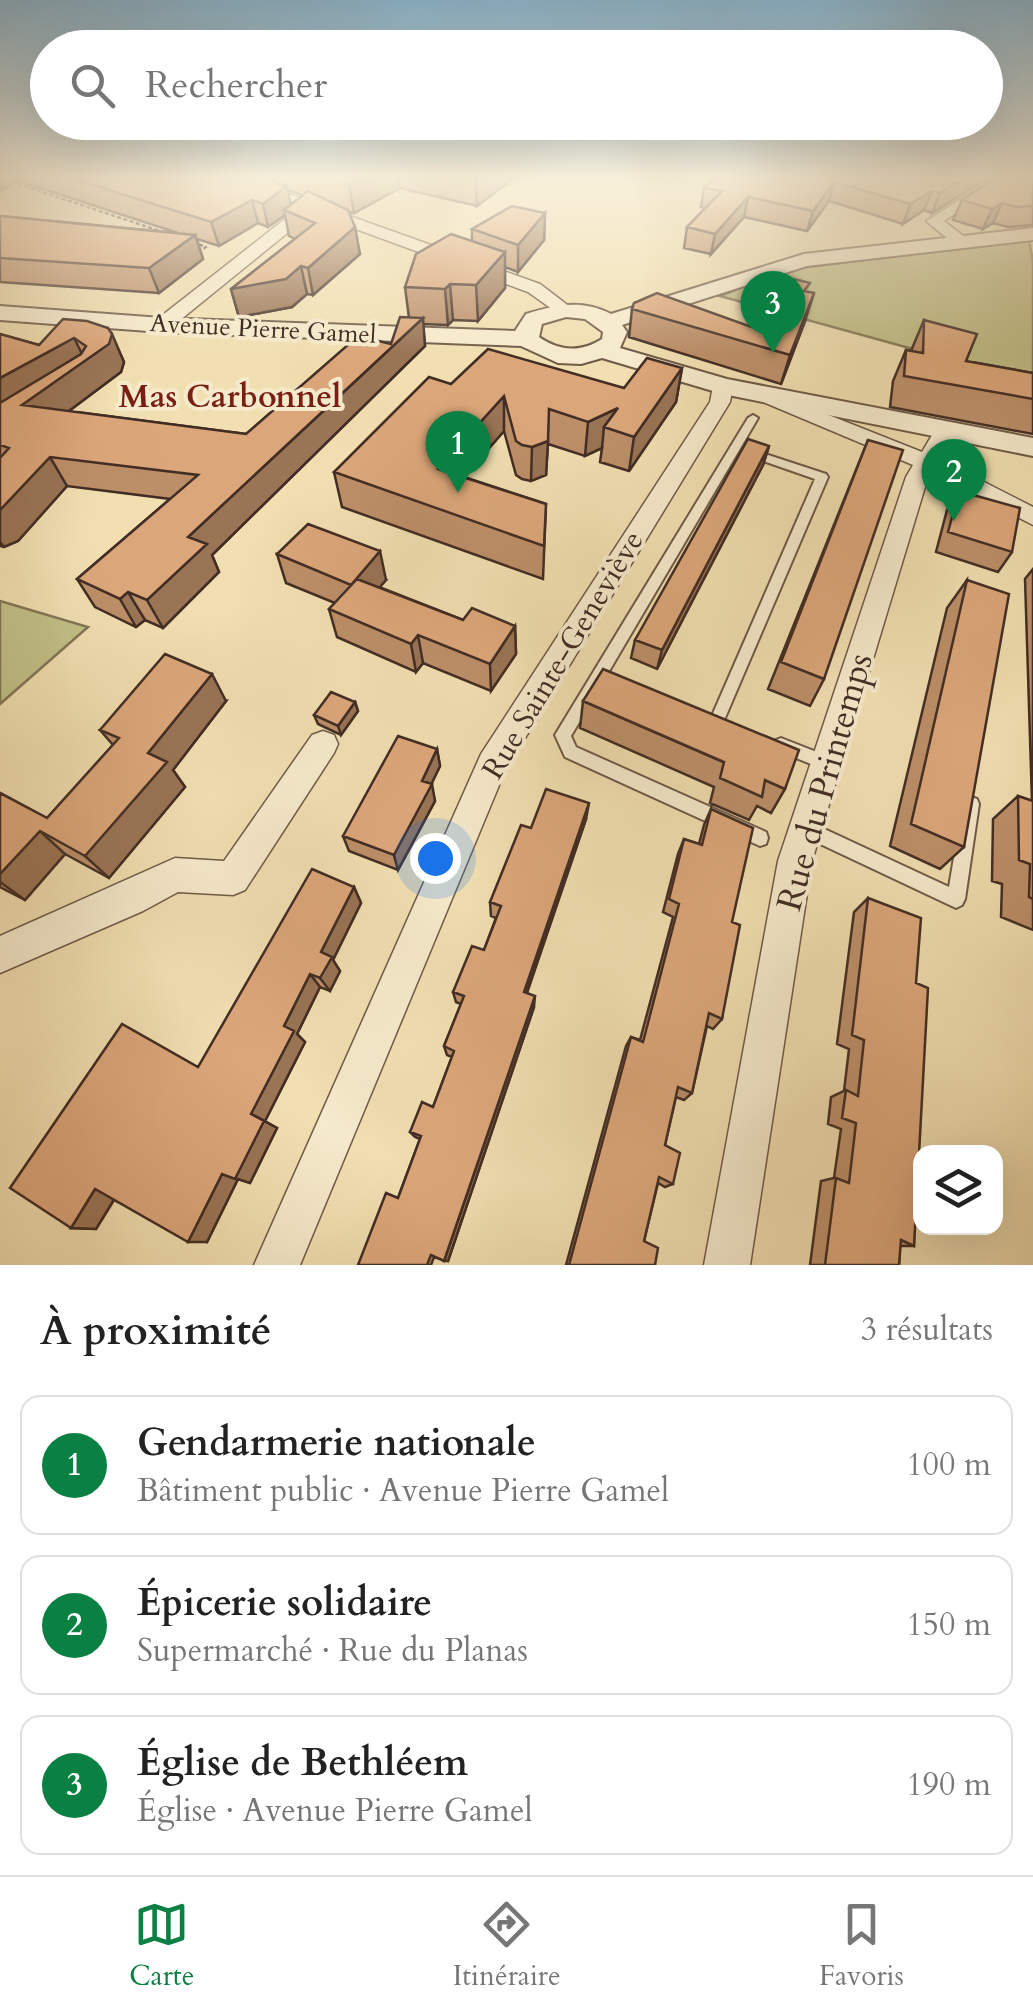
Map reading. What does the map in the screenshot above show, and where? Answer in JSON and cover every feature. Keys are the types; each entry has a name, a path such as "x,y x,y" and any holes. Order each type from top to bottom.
{"street":[{"path":"162,325 274,236"},
{"path":"385,236 534,288 565,310"},
{"path":"953,236 960,242"},
{"path":"609,322 779,265 1014,236"},
{"path":"565,310 582,311 609,322 615,332 613,342 603,351 582,357 539,350 527,338 526,328 534,319 565,310"},
{"name":"Avenue Pierre Gamel","path":"0,313 162,325 527,338"},
{"path":"603,351 723,386 755,405 927,462"},
{"name":"Rue Sainte-Geneviève","path":"277,1265 492,764 720,402 723,386"},
{"path":"755,405 857,412 1033,447"},
{"path":"857,412 927,462 1033,517"},
{"name":"Rue du Printemps","path":"727,1265 794,861 916,477 946,430"},
{"path":"0,955 131,898 175,874 232,878 323,744"}],"lane":[{"path":"755,405 735,448 563,735 570,752 760,838"},
{"path":"701,712 726,722 822,477 735,448"},
{"path":"600,670 617,678"},
{"path":"764,738 826,763"},
{"path":"805,828 956,900 974,785"}],"path":[{"path":"188,240 206,247 193,256"}],"shaded area":[{"path":"1029,240 1033,262 1033,382 720,296 790,269"},
{"path":"0,601 88,627 0,704"}],"building":[{"path":"0,236 194,236 149,268 0,258"},
{"path":"298,236 345,236 308,268 301,266 286,279 231,289"},
{"path":"447,236 505,252 476,285 450,284 445,289 405,287 416,254"},
{"path":"492,236 526,236 518,245"},
{"path":"782,276 810,283 804,291 814,293 790,355 632,309 634,303 657,293 757,329"},
{"path":"400,317 423,318 188,537 207,544 147,600 128,592 120,599 77,579 198,475 50,457 0,510 0,458 9,448 0,445 0,403 81,354 86,346 74,338 0,378 0,334 39,345 63,319 87,321 108,328 112,334 109,344 22,405 246,434 358,336 391,344"},
{"path":"924,320 977,334 966,361 1033,373 1033,399 904,376 906,350 923,353"},
{"path":"488,349 624,388 647,358 682,368 634,437 604,427 618,408 588,422 549,409 548,441 532,447 522,445 516,441 504,396 438,469 546,504 544,546 334,472 429,377 451,384"},
{"path":"748,439 769,446 662,650 635,640"},
{"path":"868,440 903,450 824,679 781,662"},
{"path":"959,491 1020,508 1012,552 948,532"},
{"path":"308,524 380,551 351,585 277,554"},
{"path":"357,579 463,620 472,608 515,626 490,664 418,635 411,644 329,609"},
{"path":"967,580 1009,594 964,847 911,824"},
{"path":"165,654 212,674 148,753 167,762 85,856 40,831 0,874 0,793 47,818 119,738 100,730"},
{"path":"603,669 799,750 785,789 765,780 762,797 720,778 724,762 583,701"},
{"path":"331,692 355,702 338,726 314,715"},
{"path":"398,736 437,749 422,781 432,784 394,855 343,836"},
{"path":"546,789 589,803 524,992 535,996 444,1261 431,1255 427,1265 358,1265 386,1193 398,1198 421,1136 410,1132 422,1102 433,1107 454,1051 444,1046 464,996 453,992 472,946 484,950 501,906 490,902 521,825 531,828"},
{"path":"1018,796 1033,801 1033,899 1029,897 1030,864 1019,860"},
{"path":"711,809 753,828 732,922 740,925 722,1019 709,1013 692,1093 678,1087 665,1145 680,1153 673,1184 659,1177 644,1241 658,1248 655,1265 569,1265 631,1037 643,1042 679,904 669,899 684,839 702,845"},
{"path":"312,869 354,887 321,952 332,957 320,978 310,974 284,1026 294,1031 251,1114 264,1121 235,1179 222,1174 188,1242 95,1189 71,1228 10,1188 122,1024 198,1067"},
{"path":"868,898 921,918 916,983 928,988 919,1145 913,1145 914,1246 901,1240 899,1265 825,1265 836,1178 849,1183 856,1123 842,1118 846,1090 858,1096 864,1040 852,1035"}],"place":[{"name":"Église de Bethléem","path":"773,353"},
{"name":"Gendarmerie nationale","path":"458,493"},
{"name":"Épicerie solidaire","path":"954,521"}],"district":[{"name":"Mas Carbonnel","path":"230,397"}]}
